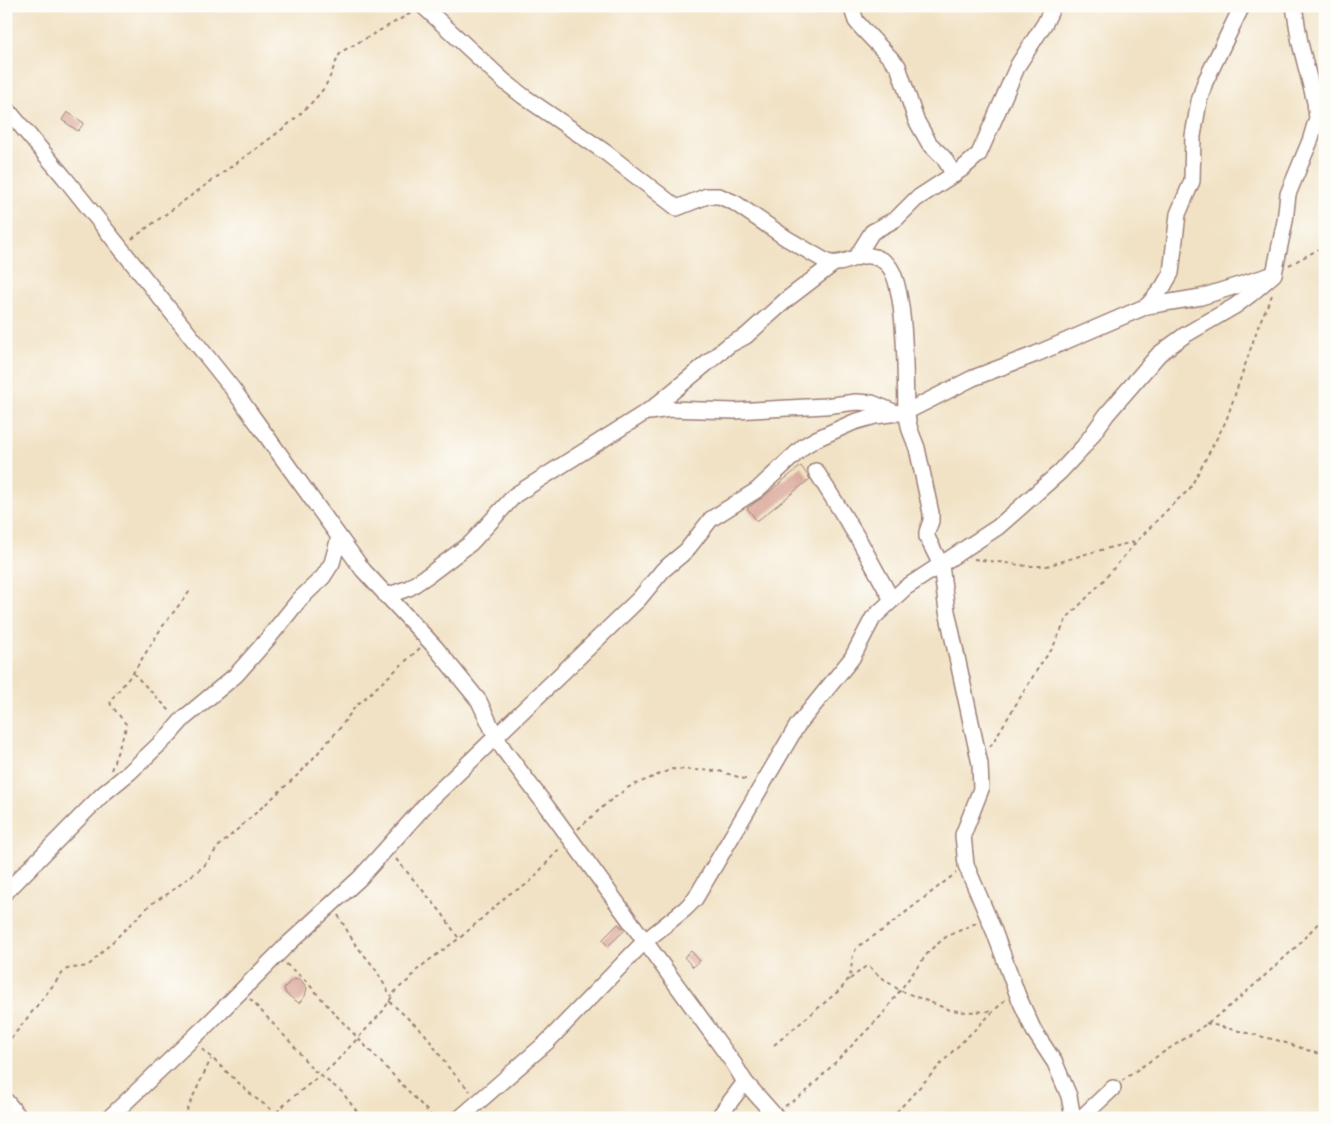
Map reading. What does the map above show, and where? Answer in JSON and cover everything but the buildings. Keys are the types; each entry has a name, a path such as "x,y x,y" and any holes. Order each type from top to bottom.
{"street":[{"path":"423,6 523,96 605,152 674,206 680,208 707,196 719,196 735,202 786,238 833,264"},
{"path":"851,6 856,20 861,27 898,66 916,120 929,143 944,158 954,175"},
{"path":"857,256 872,232 896,219 926,191 954,175 972,161 983,147 1018,65 1053,6"},
{"path":"1147,306 1163,287 1171,273 1178,214 1192,181 1193,136 1199,101 1205,82 1242,6"},
{"path":"460,1118 547,1042 644,942 685,909 695,898 798,726 852,658 873,618 905,588 998,527 1060,472 1084,446 1107,414 1152,360 1185,335 1235,306 1273,274 1285,221 1288,194 1310,141 1317,118 1316,102 1300,43 1294,6"},
{"path":"6,108 64,177 232,388 363,570 429,640 479,701 496,737 734,1064 744,1082 775,1116"},
{"path":"386,596 409,588 430,574 471,543 515,495 660,403 729,345 746,336 786,300 833,264 857,256 873,256 889,266 900,295 901,413 917,448 931,513 927,538 941,565 947,611 980,764 982,789 963,835 966,865 1034,1031 1056,1064 1069,1096 1074,1118"},
{"path":"109,1118 276,956 360,878 430,801 639,599 664,570 686,551 711,520 758,490 809,443 854,422 874,416 901,413 973,378 1036,354 1147,306 1200,297 1273,274"},
{"path":"642,415 668,409 735,411 825,406 856,402 872,403 901,413"},
{"path":"816,470 859,540 892,600"},
{"path":"6,892 103,794 169,736 183,719 236,675 300,599 323,577 332,563 339,537"},
{"path":"718,1118 744,1082"},
{"path":"1081,1118 1113,1088"},
{"path":"6,1101 20,1118"}],"path":[{"path":"119,248 287,125 313,102 325,87 334,62 341,52 423,6"},
{"path":"1273,274 1325,246"},
{"path":"980,764 1052,648 1067,618 1104,581 1137,541 1175,502 1190,490 1226,421 1259,324 1274,292"},
{"path":"954,556 1012,564 1047,566 1137,541"},
{"path":"103,794 126,724 110,701 133,673 162,627 190,591"},
{"path":"6,1045 65,970 84,968 90,964 151,904 169,893 204,866 218,847 301,772 340,728 355,707 429,640"},
{"path":"133,673 171,712 183,719"},
{"path":"271,1118 332,1066 383,1012 391,996 428,960 459,939 509,894 528,884 569,837 607,803 629,788 672,769 719,771 762,785"},
{"path":"387,847 442,913 459,939"},
{"path":"849,980 856,948 883,930 966,865"},
{"path":"332,904 355,944 374,967 391,996"},
{"path":"1113,1088 1206,1023 1258,981 1296,946 1313,927 1325,918"},
{"path":"775,1116 805,1093 882,1015 930,950 946,937 988,919"},
{"path":"276,956 306,981 357,1038 434,1118"},
{"path":"774,1044 865,967 870,967 899,990 950,1010 966,1012 993,1011"},
{"path":"242,990 319,1076 333,1083 342,1092 362,1118"},
{"path":"891,1118 953,1051 1016,991"},
{"path":"389,1001 426,1034 448,1067 478,1101"},
{"path":"1206,1023 1280,1041 1325,1056"},
{"path":"192,1039 254,1097 276,1113"},
{"path":"191,1118 188,1116 187,1109 211,1058"}]}
